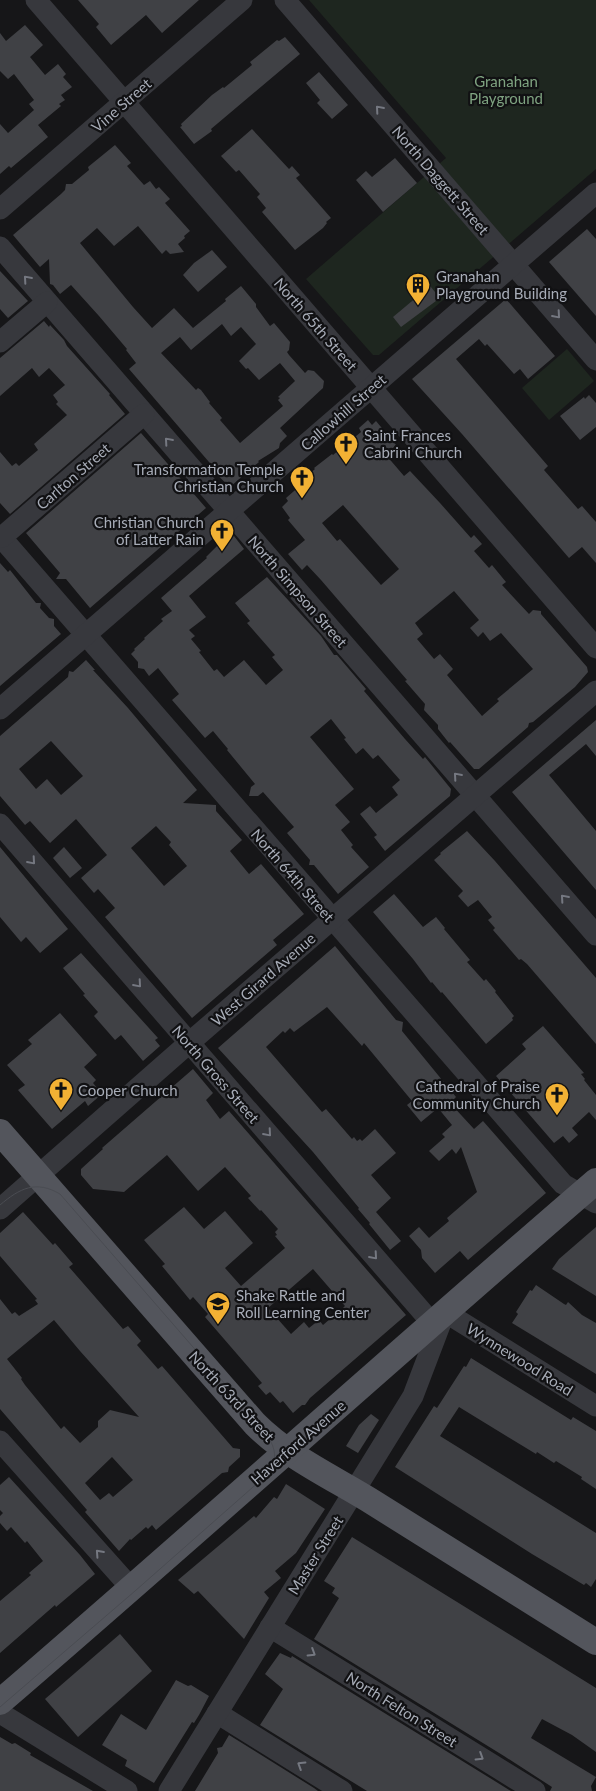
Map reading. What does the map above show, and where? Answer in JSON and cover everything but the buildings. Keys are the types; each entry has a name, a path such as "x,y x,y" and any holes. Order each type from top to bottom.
{"main road":[{"name":"North 63rd Street","path":"0,1132 270,1439 287,1452 355,1492 596,1642"},
{"name":"Haverford Avenue","path":"0,1702 132,1589 439,1318 591,1193"}],"street":[{"name":"North 65th Street","path":"36,0 596,648"},
{"name":"Vine Street","path":"1,207 242,0"},
{"name":"North Daggett Street","path":"285,0 596,360"},
{"name":"Callowhill Street","path":"0,709 596,194"},
{"name":"North Simpson Street","path":"0,247 596,935"},
{"path":"0,342 47,302"},
{"name":"Carlton Street","path":"1,536 144,414"},
{"name":"North 64th Street","path":"1,536 563,1184 591,1193"},
{"name":"West Girard Avenue","path":"0,1209 596,691"},
{"name":"North Gross Street","path":"0,824 189,1043 439,1318"},
{"name":"Wynnewood Road","path":"439,1318 596,1406"},
{"name":"Master Street","path":"169,1791 413,1396 439,1318"},
{"path":"4,1453 132,1589"},
{"name":"North Felton Street","path":"270,1627 534,1791"},
{"path":"0,1713 127,1791"},
{"path":"217,1714 342,1791"}],"green space":[{"name":"Granahan Playground","path":"309,0 596,0 596,169 379,355 373,355 306,279 446,158"},
{"path":"567,349 594,381 549,420 522,388"}],"tram line":[{"path":"0,1205 14,1194 28,1188 43,1187 60,1194 259,1423 271,1442 274,1453 273,1464 261,1480 0,1707"}],"place":[{"name":"Granahan Playground Building","path":"418,306"},
{"name":"Saint Frances Cabrini Church","path":"346,465"},
{"name":"Transformation Temple Christian Church","path":"302,499"},
{"name":"Christian Church of Latter Rain","path":"222,552"},
{"name":"Cooper Church","path":"61,1111"},
{"name":"Cathedral of Praise Community Church","path":"557,1116"},
{"name":"Shake Rattle and Roll Learning Center","path":"218,1325"}]}
